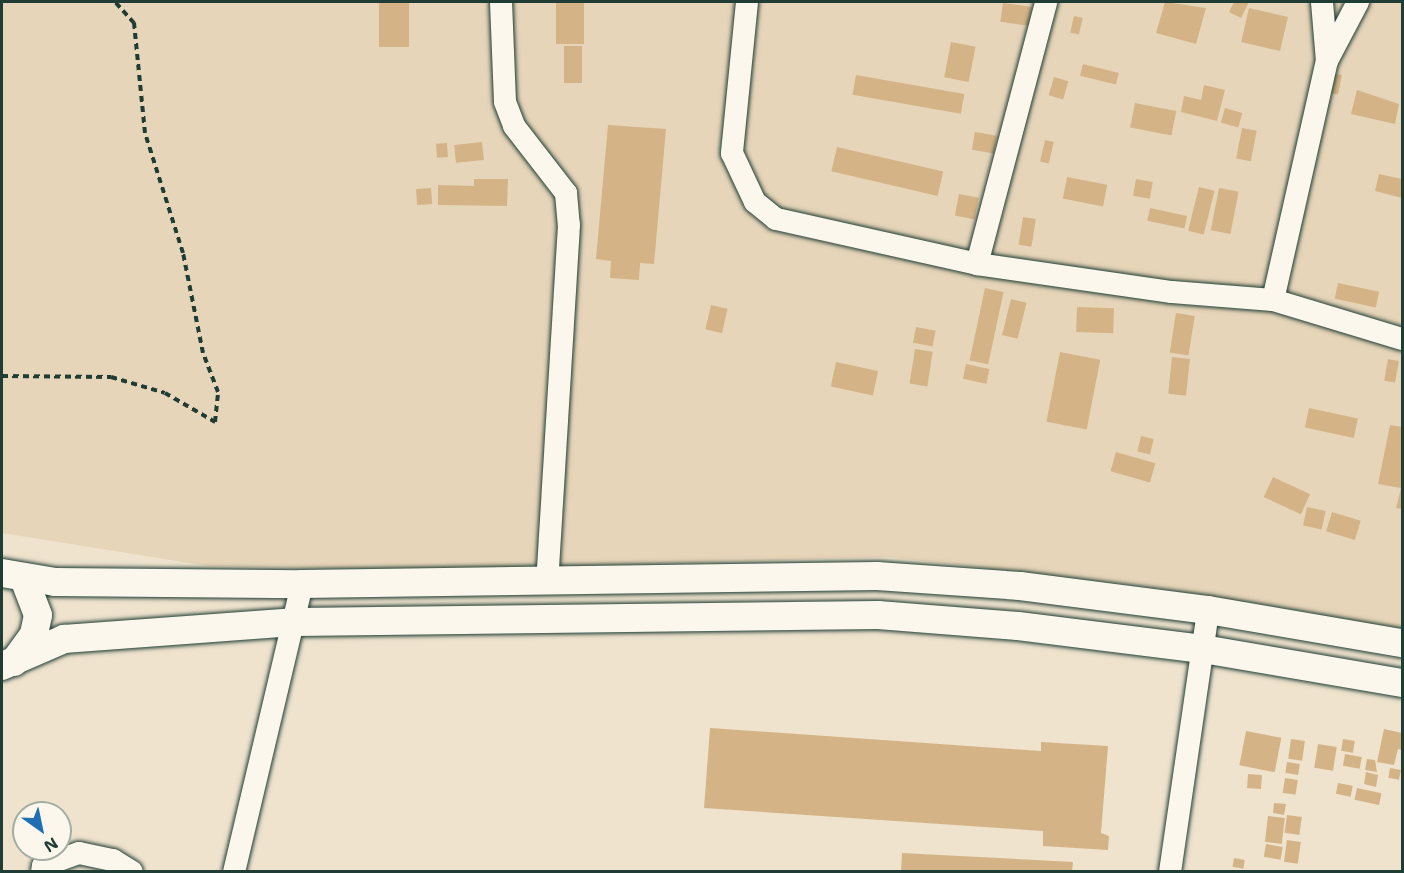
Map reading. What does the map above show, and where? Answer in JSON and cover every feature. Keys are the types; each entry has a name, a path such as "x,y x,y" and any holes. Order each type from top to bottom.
{"main road":[{"path":"13,575 55,582 302,584 877,576 1020,586 1208,610 1402,643"},
{"path":"8,664 34,634 38,615 13,575"},
{"path":"8,664 64,639 296,622 878,615 1018,626 1203,649 1402,683"}],"lane":[{"path":"501,2 505,102 514,126 566,193 569,225 548,581"},
{"path":"747,2 732,153 755,202 776,219 977,264 1172,292 1273,300 1402,339"},
{"path":"977,264 1046,2"},
{"path":"1322,2 1327,61"},
{"path":"1273,300 1327,61 1358,2"},
{"path":"234,872 296,622 302,584"},
{"path":"1170,872 1208,610"},
{"path":"42,872 43,866 79,853 113,860 132,872"}],"path":[{"path":"2,376 111,378 165,393 215,422 218,392 203,353 183,253 145,133 134,23 115,2"}],"shaded area":[{"path":"2,2 1402,2 1402,629 1137,585 887,557 427,570 208,566 2,533"}],"building":[{"path":"379,2 409,2 409,47 379,47"},
{"path":"556,2 584,2 584,44 556,44"},
{"path":"1165,2 1206,8 1196,44 1156,33"},
{"path":"1234,2 1249,2 1241,18 1229,12"},
{"path":"1003,3 1032,7 1029,26 1000,22"},
{"path":"1249,8 1288,17 1280,51 1241,42"},
{"path":"1074,16 1083,18 1079,35 1070,33"},
{"path":"951,42 976,47 969,82 944,77"},
{"path":"564,46 582,46 582,83 564,83"},
{"path":"1083,64 1119,73 1116,85 1080,76"},
{"path":"1332,73 1342,75 1338,95 1328,93"},
{"path":"856,75 964,94 961,114 853,95"},
{"path":"1054,77 1068,81 1063,99 1049,95"},
{"path":"1204,85 1225,90 1217,121 1181,112 1184,96 1201,100"},
{"path":"1357,90 1399,104 1395,124 1351,114"},
{"path":"1135,103 1176,111 1171,136 1130,128"},
{"path":"1225,108 1242,113 1238,127 1221,122"},
{"path":"608,125 666,129 654,264 640,263 639,280 610,278 611,261 596,259"},
{"path":"1242,128 1257,131 1251,161 1236,158"},
{"path":"975,132 997,136 994,154 972,150"},
{"path":"1045,140 1054,142 1049,163 1040,161"},
{"path":"482,142 484,160 456,163 454,145"},
{"path":"447,143 448,157 437,158 436,144"},
{"path":"837,147 943,172 938,196 831,171"},
{"path":"1379,174 1402,179 1402,198 1375,191"},
{"path":"1067,177 1107,185 1103,206 1063,199"},
{"path":"474,179 508,179 507,206 438,205 438,185 474,186"},
{"path":"1136,179 1153,182 1150,199 1133,196"},
{"path":"1199,187 1215,191 1204,235 1188,231"},
{"path":"431,188 432,204 417,205 416,189"},
{"path":"1219,188 1239,192 1230,234 1211,230"},
{"path":"959,194 979,198 974,219 955,216"},
{"path":"1150,208 1187,216 1184,229 1147,221"},
{"path":"1023,217 1036,219 1031,247 1019,245"},
{"path":"1338,283 1379,292 1376,307 1335,299"},
{"path":"985,288 1004,292 988,364 970,360"},
{"path":"1011,299 1027,303 1018,339 1002,335"},
{"path":"711,305 728,309 722,333 705,329"},
{"path":"1077,307 1114,308 1113,333 1076,332"},
{"path":"1176,313 1195,316 1189,355 1170,353"},
{"path":"916,327 936,331 933,347 913,343"},
{"path":"915,349 933,352 927,386 910,384"},
{"path":"1060,352 1100,360 1087,430 1046,422"},
{"path":"1172,357 1190,359 1186,396 1168,394"},
{"path":"1388,359 1399,361 1395,383 1384,381"},
{"path":"836,362 878,371 873,395 831,386"},
{"path":"966,364 989,369 986,384 963,379"},
{"path":"1309,408 1358,418 1354,438 1305,428"},
{"path":"1390,425 1402,427 1402,509 1396,508 1401,488 1378,484"},
{"path":"1141,436 1154,439 1150,455 1137,452"},
{"path":"1116,452 1155,463 1150,483 1110,471"},
{"path":"1273,477 1310,494 1301,514 1264,497"},
{"path":"1307,507 1326,511 1322,530 1303,526"},
{"path":"1332,512 1361,521 1355,540 1326,531"},
{"path":"710,728 1041,751 1041,742 1108,746 1101,833 1109,836 1108,850 1043,846 1043,831 704,808"},
{"path":"1384,729 1402,733 1402,750 1398,749 1394,765 1377,762"},
{"path":"1246,731 1281,738 1275,772 1239,765"},
{"path":"1291,739 1305,741 1302,761 1288,759"},
{"path":"1343,739 1355,741 1353,753 1341,751"},
{"path":"1318,744 1337,747 1333,771 1314,768"},
{"path":"1345,754 1362,757 1360,769 1343,766"},
{"path":"1367,759 1375,760 1377,772 1365,770"},
{"path":"1287,762 1300,764 1298,775 1285,773"},
{"path":"1390,768 1401,770 1399,780 1388,778"},
{"path":"1366,772 1378,775 1376,787 1364,784"},
{"path":"1248,774 1262,775 1261,789 1247,788"},
{"path":"1285,778 1298,780 1295,795 1283,793"},
{"path":"1338,783 1353,786 1351,797 1336,794"},
{"path":"1357,788 1381,793 1379,805 1355,800"},
{"path":"1274,803 1286,804 1284,815 1273,813"},
{"path":"1287,815 1302,817 1299,835 1284,833"},
{"path":"1268,816 1285,818 1282,844 1265,842"},
{"path":"1287,840 1301,842 1298,864 1284,862"},
{"path":"1266,844 1283,847 1280,860 1264,857"},
{"path":"902,853 1073,862 1072,872 901,872"},
{"path":"1234,858 1245,860 1243,869 1232,867"}]}
